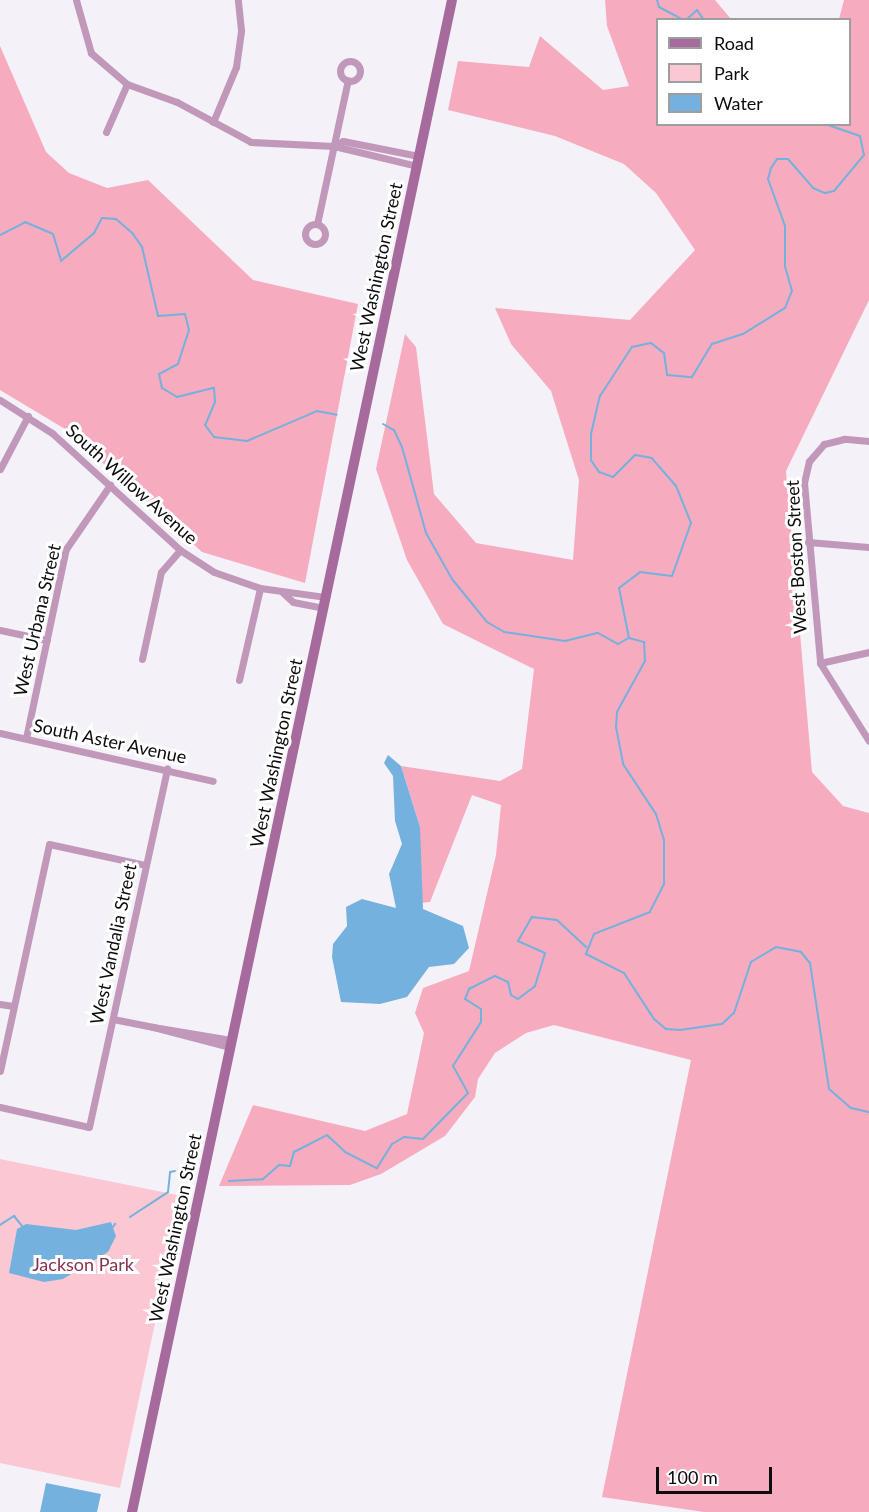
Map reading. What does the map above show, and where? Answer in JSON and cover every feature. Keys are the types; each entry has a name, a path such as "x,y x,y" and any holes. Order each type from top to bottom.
{"main road":[{"name":"West Washington Street","path":"132,1512 452,0"}],"street":[{"path":"75,0 91,53 127,84 262,145 334,146 418,161"},
{"path":"213,122 236,67 241,30 237,0"},
{"path":"317,224 348,80"},
{"path":"106,132 127,84"},
{"name":"South Willow Avenue","path":"0,400 28,416 110,485 180,550 214,572 260,588 283,593 326,597"},
{"path":"0,469 28,416"},
{"name":"West Boston Street","path":"820,663 804,482 816,452 835,440 869,441"},
{"name":"West Urbana Street","path":"26,738 66,549 110,485"},
{"path":"808,542 869,547"},
{"path":"142,659 161,572 180,550"},
{"path":"239,680 260,588"},
{"name":"South Willow Avenue","path":"283,593 293,602 323,608"},
{"path":"0,630 47,640"},
{"path":"869,652 820,663 869,741"},
{"name":"South Aster Avenue","path":"0,733 167,768 213,781"},
{"name":"West Vandalia Street","path":"0,1107 90,1127 167,768"},
{"path":"0,1071 49,844 145,864"},
{"path":"0,1004 13,1006"},
{"path":"113,1019 230,1044"}],"green space":[{"name":"Jackson Park","path":"0,1159 182,1196 120,1488 0,1463"}],"shaded area":[{"path":"605,0 715,0 730,18 656,18 656,126 851,126 851,18 839,18 844,0 869,0 869,300 786,471 812,772 843,806 869,813 869,1512 704,1512 602,1497 691,1060 554,1025 526,1033 495,1053 478,1079 475,1097 445,1136 381,1174 350,1185 219,1186 253,1105 365,1131 407,1114 424,1033 415,1013 423,988 469,971 496,855 501,805 472,795 430,902 420,903 420,827 401,766 500,781 522,769 534,669 443,624 407,560 376,469 405,334 416,347 434,494 476,543 573,560 579,480 551,391 511,344 495,308 630,320 695,250 656,193 624,164 555,136 448,110 458,61 529,67 540,36 603,90 629,86 607,26"},
{"path":"0,46 46,152 69,173 107,188 148,180 253,280 358,304 305,583 202,552 65,429 0,390"}],"water":[{"path":"388,755 401,766 420,827 423,909 463,926 469,948 454,964 429,967 407,997 380,1004 341,1002 332,957 333,944 347,926 346,907 362,899 396,908 389,874 402,844 395,821 393,776 384,763"},
{"path":"111,1222 116,1236 108,1252 63,1279 44,1282 9,1273 17,1229 26,1224 76,1230"},
{"path":"46,1483 101,1494 97,1512 40,1512"}],"waterway":[{"path":"657,0 659,7 679,18"},
{"path":"688,18 697,10 703,18"},
{"path":"629,638 619,588 640,572 672,576 691,523 676,486 652,458 635,455 613,477 599,472 591,460 591,434 600,396 632,347 651,343 664,353 667,375 692,377 712,344 743,334 785,308 792,291 785,267 785,226 768,179 777,159 788,159 813,188 825,193 834,191 864,155 860,136 831,126"},
{"path":"0,235 25,222 53,234 61,261 94,233 102,218 116,219 133,234 142,247 158,316 185,314 189,330 178,364 159,374 162,388 177,397 214,388 215,402 205,425 214,437 247,441 317,411 337,415"},
{"path":"383,424 394,430 402,447 426,533 452,579 487,622 504,632 565,641 598,633 618,644 629,638 644,642 645,661 617,712 616,727 623,764 656,814 664,840 664,884 650,912 594,934 586,954 624,973 654,1019 666,1029 680,1030 722,1024 734,1013 751,962 776,947 801,952 810,963 829,1089 851,1108 869,1112"},
{"path":"229,1181 263,1179 279,1165 290,1166 294,1152 327,1135 345,1152 377,1168 392,1144 404,1137 423,1139 468,1093 453,1066 481,1022 481,1009 465,999 469,989 495,976 508,982 511,995 518,999 535,986 545,953 518,941 532,917 557,920 586,947"},
{"path":"130,1217 168,1192 170,1172 175,1171"},
{"path":"0,1225 14,1216 22,1226"}]}
